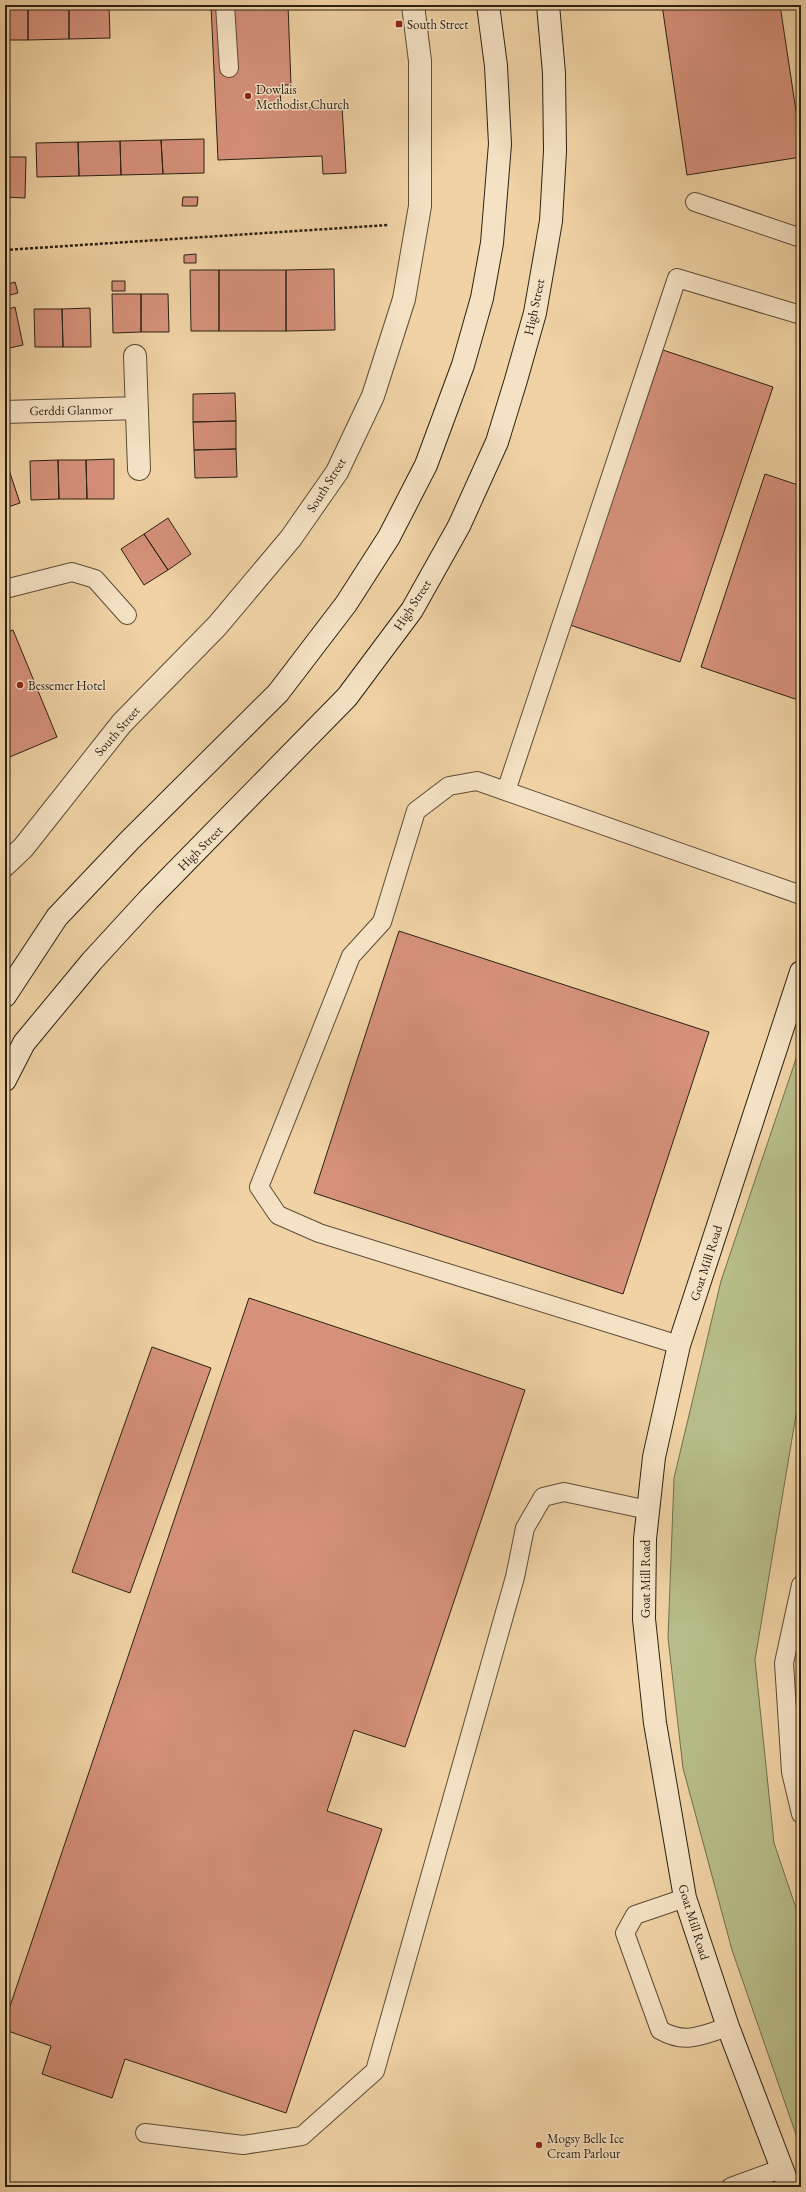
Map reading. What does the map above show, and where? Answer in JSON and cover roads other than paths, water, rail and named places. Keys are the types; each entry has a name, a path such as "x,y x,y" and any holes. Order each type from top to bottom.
{"street":[{"name":"South Street","path":"5,864 23,848 122,723 216,626 291,538 337,472 373,396 404,299 420,206 420,61 413,5"},
{"path":"5,996 57,917 130,840 278,693 346,604 385,544 426,465 463,365 482,298 492,244 500,144 496,66 488,5"},
{"name":"High Street","path":"5,1080 24,1043 92,961 148,900 347,697 412,610 459,526 496,442 516,380 535,313 551,222 555,151 554,73 548,5"},
{"path":"135,356 139,469"},
{"name":"Gerddi Glanmor","path":"5,412 137,408"},
{"name":"Goat Mill Road","path":"786,2178 728,2027 685,1898 654,1722 644,1619 645,1539 654,1457 679,1345 801,972"}],"lane":[{"path":"225,5 229,68"},
{"path":"695,202 801,238"},
{"path":"506,792 677,278 801,315"},
{"path":"5,590 72,572 95,579 127,615"},
{"path":"679,1345 319,1232 278,1215 259,1187 350,956 382,922 416,811 449,786 477,781 801,895"},
{"path":"144,2133 244,2145 302,2136 375,2071 515,1577 525,1528 543,1497 564,1492 648,1510"},
{"path":"801,1585 784,1663 790,1772 801,1814"},
{"path":"685,1898 635,1915 625,1933 660,2030 671,2036 685,2039 728,2027"},
{"path":"731,2187 786,2178"}],"place":[{"name":"South Street","path":"399,24"},
{"name":"Dowlais Methodist Church","path":"248,96"},
{"name":"Bessemer Hotel","path":"20,685"},
{"name":"Mogsy Belle Ice Cream Parlour","path":"539,2145"}]}
